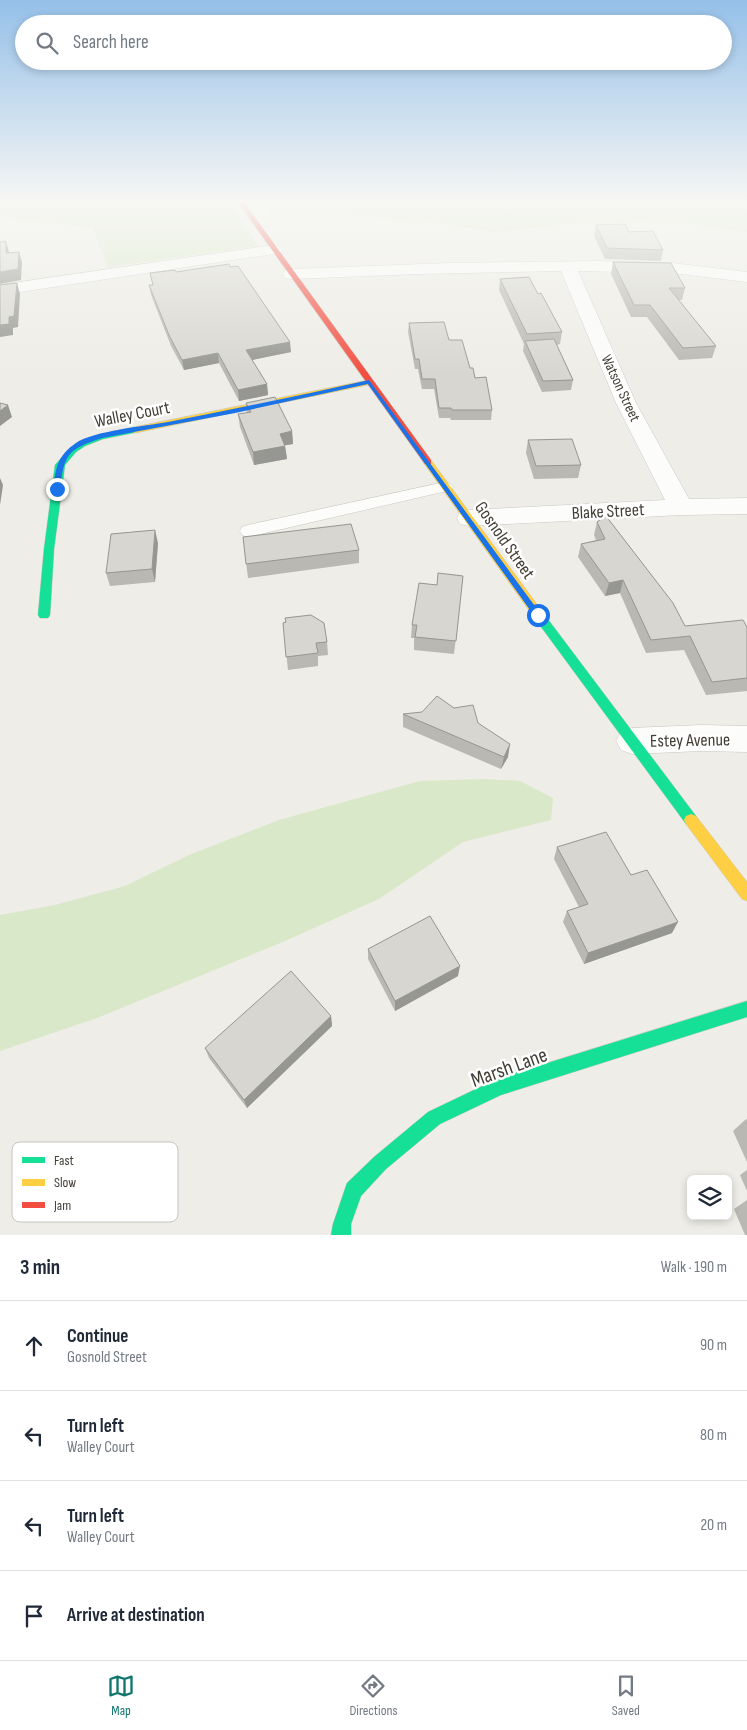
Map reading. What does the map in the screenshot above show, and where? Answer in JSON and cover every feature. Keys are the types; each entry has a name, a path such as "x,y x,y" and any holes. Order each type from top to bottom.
{"main road":[{"name":"Gosnold Street","path":"280,259 538,615 747,894"},
{"name":"Walley Court","path":"44,615 49,549 60,465 67,454 79,443 369,382"},
{"name":"Marsh Lane","path":"341,1235 342,1224 354,1190 380,1163 434,1118 499,1087 747,1009"}],"street":[{"path":"0,290 215,259"},
{"path":"291,274 358,270 567,266 693,269 747,277"},
{"name":"Watson Street","path":"567,266 626,403 681,507"},
{"name":"Blake Street","path":"469,518 681,507 747,506"},
{"name":"Estey Avenue","path":"632,741 701,738 747,739"}],"lane":[{"path":"248,531 446,487"}],"green space":[{"path":"105,259 168,259 108,267"},
{"path":"484,779 520,781 553,798 551,820 463,842 379,899 278,944 97,1018 0,1051 0,915 55,905 125,886 189,855 279,820 420,781"}],"building":[{"path":"0,259 19,259 18,269 0,272"},
{"path":"613,262 671,263 685,288 669,288 716,346 683,348 650,305 634,305"},
{"path":"229,264 230,267 238,266 290,342 246,350 267,384 238,390 218,353 182,360 169,335 149,285 153,285 150,273 175,270 176,272"},
{"path":"529,277 538,294 541,293 562,332 527,334 500,279"},
{"path":"17,283 14,316 9,317 9,324 0,325 0,285"},
{"path":"444,322 449,340 462,340 475,378 486,377 492,410 452,410 451,408 439,408 435,379 422,379 419,359 415,359 409,323"},
{"path":"554,339 573,380 543,381 525,341"},
{"path":"275,397 292,431 280,434 285,446 253,452 238,414 251,412 246,403"},
{"path":"0,403 8,405 0,411"},
{"path":"572,439 581,465 536,466 528,440"},
{"path":"606,516 673,603 685,626 743,620 747,627 747,678 712,682 690,636 651,640 623,580 609,583 581,544 605,539 597,522"},
{"path":"351,524 359,550 246,564 243,537"},
{"path":"155,530 152,569 106,573 111,534"},
{"path":"438,573 463,576 456,641 415,637 417,625 412,625 419,583 437,585"},
{"path":"311,615 324,623 327,642 316,643 318,653 286,657 283,623 286,622 285,618"},
{"path":"437,696 454,708 473,705 478,723 510,744 504,757 403,714 422,712"},
{"path":"606,832 631,875 647,870 678,922 588,953 567,911 588,904 557,847"},
{"path":"430,916 460,966 395,1001 368,949"},
{"path":"291,971 331,1016 244,1100 205,1048"}],"traffic: fast":[{"path":"44,615 49,549 60,465 73,450 82,444 101,437 135,430"},
{"path":"540,617 691,820"},
{"path":"341,1235 342,1224 354,1190 380,1163 434,1118 499,1087 747,1009"}],"traffic: slow":[{"path":"135,430 369,382"},
{"path":"428,462 540,617"},
{"path":"691,820 747,894"}],"traffic: jam":[{"path":"282,259 428,462"}],"route":[{"path":"57,489 60,465 67,454 79,443 369,382 538,615"}]}
